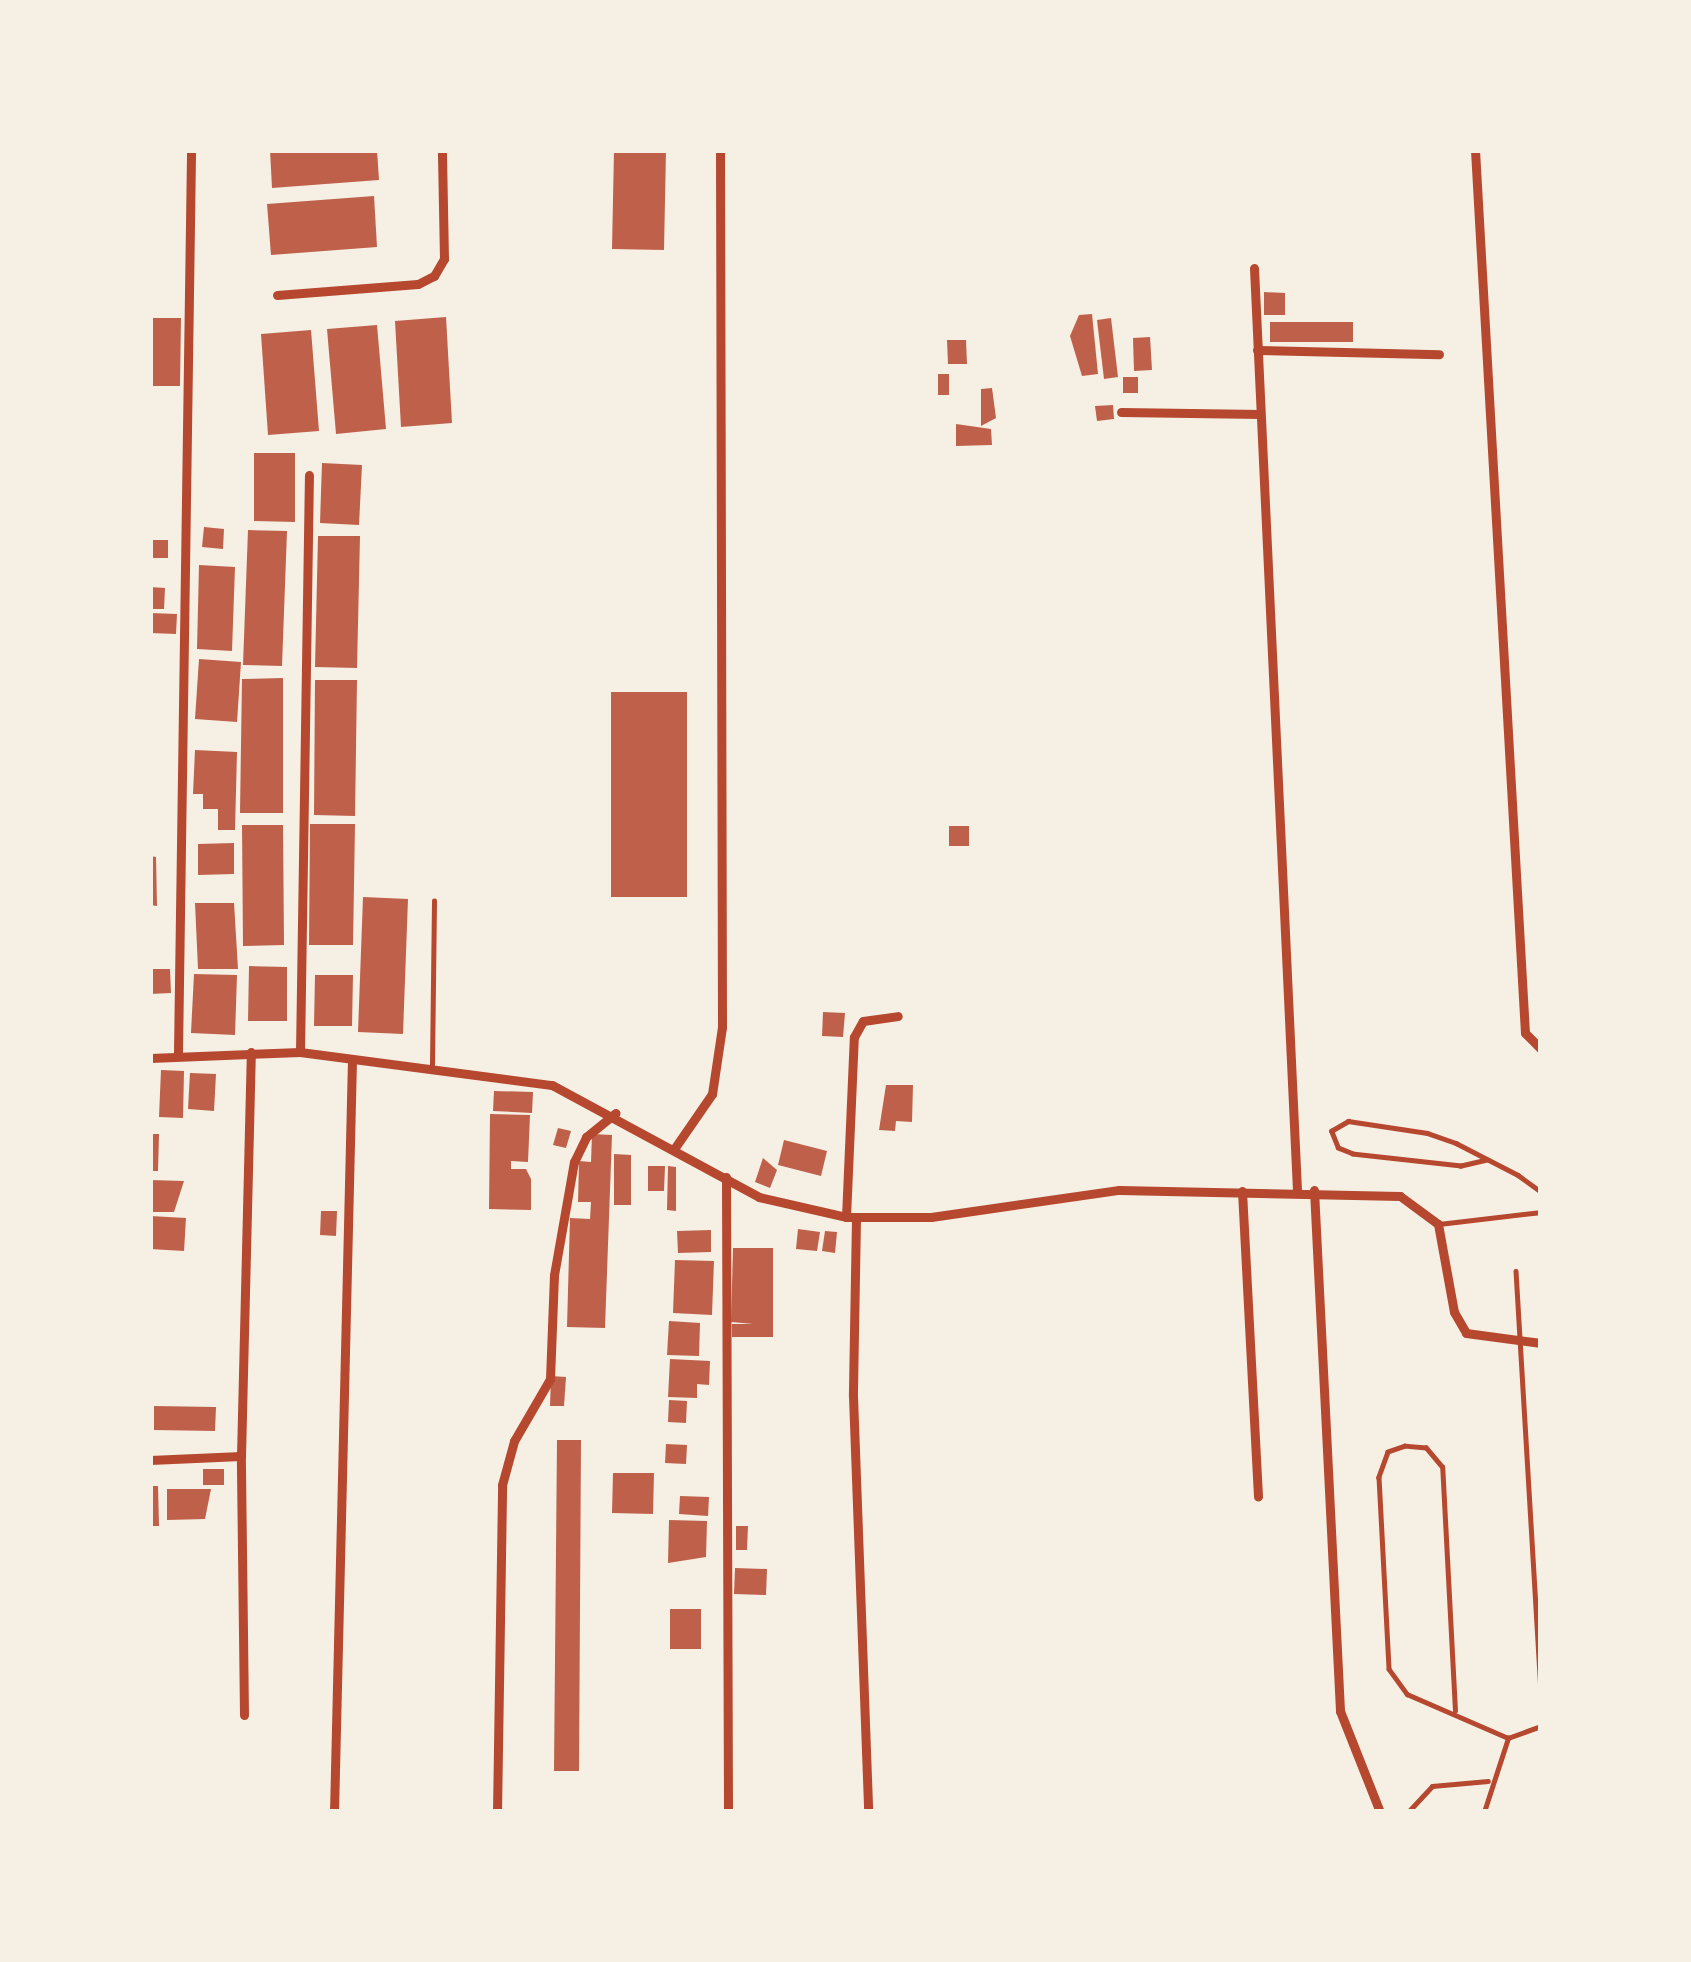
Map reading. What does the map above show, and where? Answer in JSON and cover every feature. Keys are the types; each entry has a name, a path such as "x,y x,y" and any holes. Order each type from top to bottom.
{"street":[{"path":"178,1052 191,150"},
{"path":"277,295 418,284 434,276 444,259 442,150"},
{"path":"674,1149 712,1094 722,1027 720,150"},
{"path":"1475,150 1525,1033 1541,1049"},
{"path":"1254,268 1297,1190"},
{"path":"1257,350 1439,354"},
{"path":"1121,412 1260,414"},
{"path":"300,1052 309,475"},
{"path":"868,1812 853,1396 854,1037 863,1021 898,1016"},
{"path":"150,1058 178,1052 300,1052 432,1065 553,1085 616,1113 783,1207 851,1217 931,1217 1118,1190 1314,1190 1400,1196 1438,1224 1460,1325 1477,1339 1541,1343"},
{"path":"244,1715 241,1456 251,1052"},
{"path":"334,1812 352,1059"},
{"path":"497,1812 502,1485 514,1441 550,1379 554,1275 574,1162 586,1137 616,1113"},
{"path":"726,1177 728,1812"},
{"path":"1314,1190 1340,1711 1380,1812"},
{"path":"1242,1191 1258,1497"},
{"path":"150,1460 241,1456"}],"lane":[{"path":"432,1065 434,901"},
{"path":"1487,1160 1434,1165 1353,1154 1338,1148 1331,1131 1348,1121 1427,1133 1487,1160 1541,1192"},
{"path":"1438,1224 1541,1212"},
{"path":"1516,1271 1541,1690"},
{"path":"1455,1712 1442,1467 1426,1448 1405,1446 1388,1452 1379,1477 1389,1669 1407,1694 1508,1738"},
{"path":"1484,1812 1488,1781 1508,1738 1541,1726"},
{"path":"1408,1812 1432,1786 1488,1781"}],"building":[{"path":"270,150 377,150 379,180 272,188"},
{"path":"614,150 666,150 664,250 612,249"},
{"path":"374,196 377,247 271,255 267,204"},
{"path":"1264,292 1285,293 1285,315 1264,315"},
{"path":"1092,314 1098,374 1082,376 1070,336 1079,315"},
{"path":"446,317 452,423 401,427 395,321"},
{"path":"150,318 181,318 180,386 150,386"},
{"path":"1111,318 1118,377 1104,379 1097,320"},
{"path":"1270,322 1353,322 1353,342 1270,342"},
{"path":"377,325 386,429 336,434 327,329"},
{"path":"311,330 319,431 268,435 261,334"},
{"path":"1150,337 1152,370 1134,371 1133,338"},
{"path":"947,340 966,340 967,364 948,364"},
{"path":"938,374 949,374 949,395 938,395"},
{"path":"1123,377 1138,377 1138,393 1123,393"},
{"path":"992,388 996,418 981,426 981,389"},
{"path":"1113,405 1114,419 1097,421 1095,406"},
{"path":"956,424 991,429 992,445 956,446"},
{"path":"254,453 295,453 295,522 254,521"},
{"path":"322,463 362,465 359,525 320,523"},
{"path":"204,527 224,529 223,549 202,547"},
{"path":"248,530 287,531 282,666 243,665"},
{"path":"318,536 360,536 357,668 315,667"},
{"path":"150,540 168,540 168,558 150,558"},
{"path":"199,565 235,567 232,651 197,649"},
{"path":"150,587 165,588 164,609 150,609"},
{"path":"150,613 177,614 176,634 150,633"},
{"path":"199,659 241,662 237,722 195,719"},
{"path":"283,678 283,813 240,813 242,679"},
{"path":"315,680 357,680 355,816 314,815"},
{"path":"611,692 687,692 687,897 611,897"},
{"path":"195,750 237,752 235,830 218,830 218,809 203,809 203,794 193,794"},
{"path":"310,824 355,824 353,945 309,945"},
{"path":"242,825 283,825 284,945 243,946"},
{"path":"949,826 969,826 969,846 949,846"},
{"path":"234,843 234,874 198,875 198,844"},
{"path":"150,856 156,857 157,906 150,905"},
{"path":"363,897 408,899 403,1034 358,1032"},
{"path":"195,903 234,903 238,969 198,969"},
{"path":"249,966 287,967 287,1021 248,1021"},
{"path":"150,969 170,969 171,993 150,994"},
{"path":"194,974 237,975 235,1035 191,1033"},
{"path":"315,975 353,975 352,1026 314,1026"},
{"path":"823,1012 845,1013 843,1037 822,1036"},
{"path":"161,1070 184,1071 183,1118 159,1117"},
{"path":"190,1073 216,1074 214,1111 188,1109"},
{"path":"886,1085 913,1085 912,1122 896,1121 895,1131 879,1130"},
{"path":"494,1091 533,1092 532,1113 493,1111"},
{"path":"490,1114 530,1115 528,1162 511,1161 511,1169 526,1169 531,1179 531,1210 489,1209"},
{"path":"558,1128 571,1131 566,1148 553,1145"},
{"path":"150,1134 159,1134 158,1171 150,1171"},
{"path":"592,1134 612,1135 605,1328 567,1327 570,1218 590,1219 591,1202 578,1202 579,1161 591,1162"},
{"path":"784,1140 827,1151 821,1176 778,1165"},
{"path":"614,1154 631,1155 631,1205 614,1205"},
{"path":"763,1158 777,1170 770,1188 755,1182"},
{"path":"648,1166 665,1166 664,1191 648,1191"},
{"path":"668,1166 676,1167 676,1211 667,1210"},
{"path":"150,1180 184,1181 174,1212 150,1212"},
{"path":"321,1211 337,1211 336,1236 320,1235"},
{"path":"150,1216 186,1218 184,1251 150,1249"},
{"path":"798,1229 820,1232 817,1251 796,1249"},
{"path":"711,1230 711,1252 678,1253 677,1231"},
{"path":"825,1231 837,1232 835,1253 822,1251"},
{"path":"733,1248 773,1248 773,1337 732,1337 732,1324 753,1324 731,1322"},
{"path":"675,1260 714,1261 712,1315 673,1313"},
{"path":"669,1321 700,1323 699,1356 667,1355"},
{"path":"670,1359 710,1361 709,1385 697,1384 697,1398 668,1397"},
{"path":"551,1376 566,1377 564,1406 550,1406"},
{"path":"669,1400 687,1401 686,1423 668,1422"},
{"path":"154,1406 216,1407 215,1431 154,1430"},
{"path":"557,1440 581,1440 579,1771 554,1771"},
{"path":"666,1444 687,1445 686,1464 665,1463"},
{"path":"203,1469 224,1469 224,1485 203,1485"},
{"path":"613,1473 654,1473 653,1514 612,1513"},
{"path":"150,1486 158,1486 159,1526 150,1526"},
{"path":"167,1489 211,1489 205,1519 167,1520"},
{"path":"680,1496 709,1497 708,1516 679,1514"},
{"path":"669,1520 707,1521 706,1557 668,1563"},
{"path":"736,1526 748,1526 747,1550 736,1550"},
{"path":"735,1568 767,1569 766,1595 734,1594"},
{"path":"670,1609 701,1609 701,1649 670,1649"}]}
